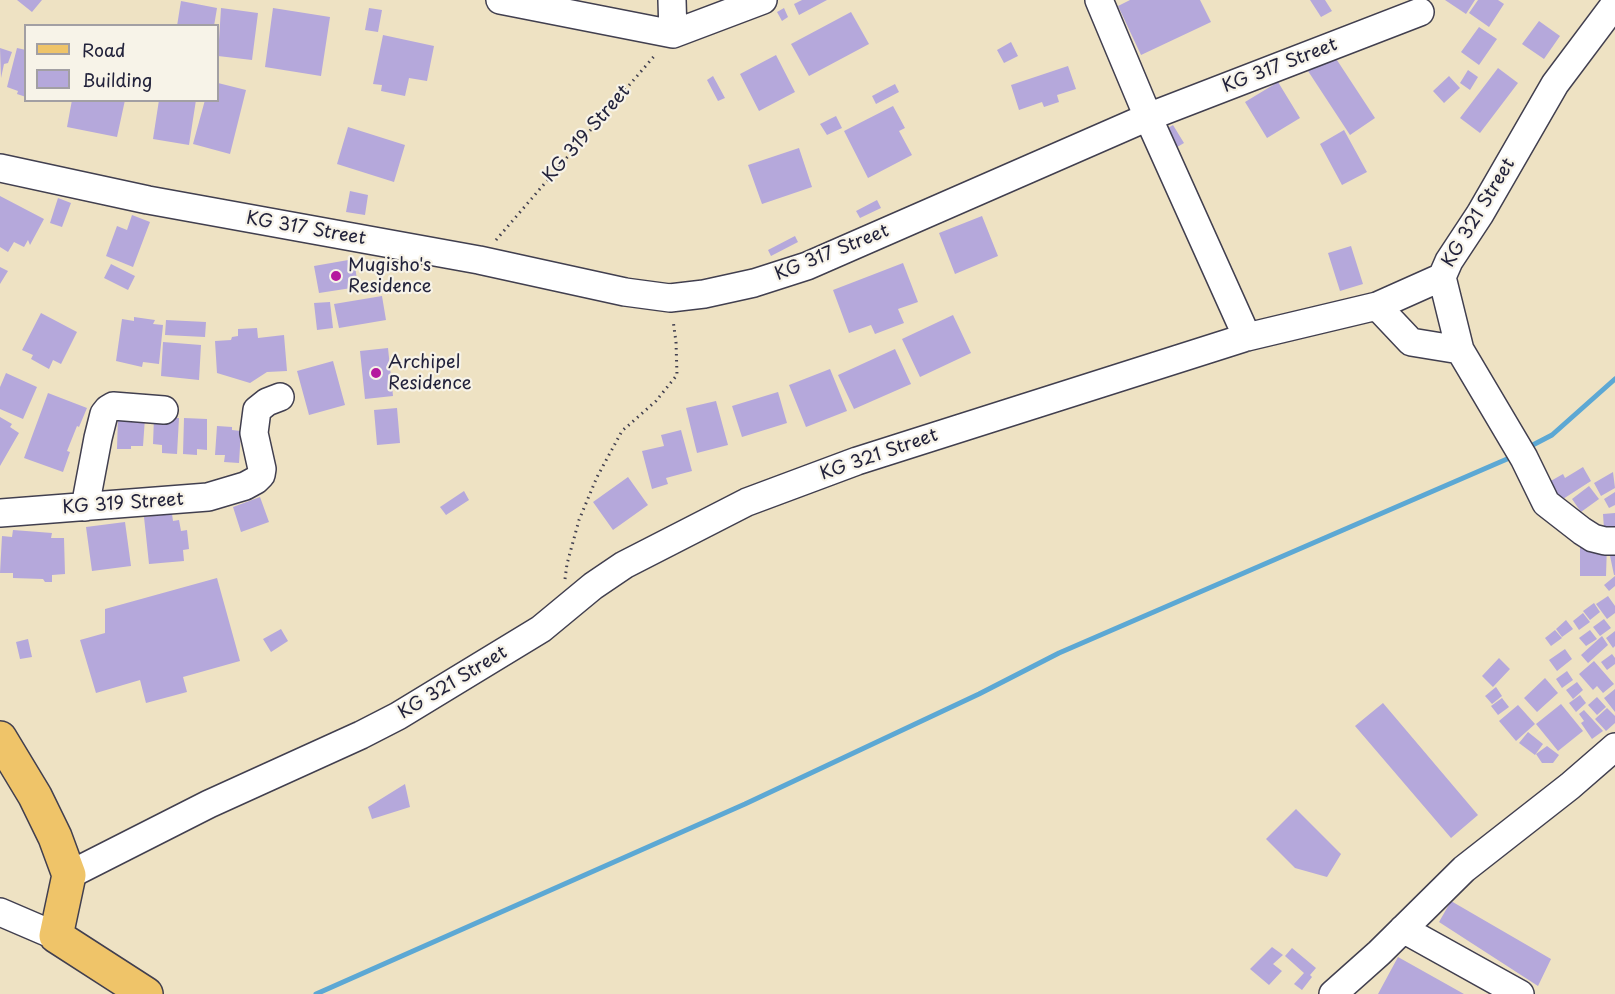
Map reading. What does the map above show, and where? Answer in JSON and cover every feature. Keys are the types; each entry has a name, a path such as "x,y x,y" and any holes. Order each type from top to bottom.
{"main road":[{"path":"0,738 35,796 55,837 69,875 56,936 146,994"}],"street":[{"path":"501,0 673,34 763,0"},
{"path":"672,0 673,34"},
{"path":"1099,0 1148,117 1247,337"},
{"name":"KG 321 Street","path":"69,875 209,804 389,721 542,629 593,586 624,565 747,502 857,461 1247,337 1377,306 1442,277 1449,261 1480,214 1555,84 1615,4"},
{"name":"KG 317 Street","path":"0,168 148,200 479,260 625,292 670,298 704,294 754,283 807,267 1148,117 1420,12"},
{"path":"1442,277 1460,350 1524,458 1546,503 1582,531 1605,541 1615,542"},
{"path":"1377,306 1412,342 1460,350"},
{"name":"KG 319 Street","path":"0,513 208,497 245,486 261,475 254,433 257,410 267,402 280,397"},
{"path":"85,507 98,438 104,414 108,408 113,406 164,410"},
{"path":"1333,994 1464,869 1570,786 1615,747"},
{"path":"0,912 56,936"},
{"path":"1403,929 1520,994"}],"path":[{"name":"KG 319 Street","path":"479,260 673,34"},
{"path":"561,614 567,564 579,520 597,477 622,431 656,401 676,375 676,342 670,298"}],"building":[{"path":"17,0 42,0 32,12"},
{"path":"802,0 827,0 799,15 794,4"},
{"path":"1130,0 1200,0 1211,22 1141,55 1118,6"},
{"path":"1310,0 1325,0 1332,11 1321,17"},
{"path":"1445,0 1475,0 1466,14"},
{"path":"1478,0 1498,0 1504,4 1489,27 1469,13"},
{"path":"181,1 217,8 214,24 177,24"},
{"path":"221,8 258,13 252,60 219,56"},
{"path":"273,8 330,17 321,76 265,67"},
{"path":"369,8 382,10 378,32 365,30"},
{"path":"784,8 788,17 782,21 777,12"},
{"path":"851,12 869,44 809,76 791,44"},
{"path":"1539,21 1560,36 1544,59 1522,44"},
{"path":"1479,27 1497,39 1479,65 1461,52"},
{"path":"383,35 434,46 427,81 409,78 405,96 381,91 382,85 373,84"},
{"path":"1011,42 1018,56 1004,63 997,50"},
{"path":"0,48 12,52 8,63 4,64 1,78"},
{"path":"17,48 24,50 24,96 7,87"},
{"path":"1333,54 1375,118 1350,135 1308,71"},
{"path":"776,55 795,92 759,111 740,74"},
{"path":"1068,66 1076,89 1057,95 1059,102 1044,107 1042,102 1019,110 1011,85"},
{"path":"1498,68 1518,83 1480,133 1460,118"},
{"path":"1468,70 1478,77 1470,90 1460,83"},
{"path":"713,76 725,98 718,101 707,80"},
{"path":"1449,76 1460,88 1444,103 1433,91"},
{"path":"1278,82 1300,118 1267,138 1245,102"},
{"path":"219,83 246,90 230,154 193,144 204,102 219,102"},
{"path":"895,84 899,92 876,104 872,96"},
{"path":"72,102 125,102 117,137 67,127"},
{"path":"159,102 196,102 189,145 153,139"},
{"path":"893,106 905,128 899,131 912,155 868,178 844,131"},
{"path":"836,116 842,128 827,135 820,124"},
{"path":"1173,125 1184,143 1167,153 1156,135"},
{"path":"348,127 405,145 394,182 337,164"},
{"path":"1344,130 1367,172 1342,185 1320,144"},
{"path":"799,148 812,187 762,204 748,165"},
{"path":"350,191 368,195 365,215 346,212"},
{"path":"0,196 44,219 30,245 28,240 24,247 14,242 8,252 0,247"},
{"path":"58,198 71,203 62,227 50,223"},
{"path":"877,200 881,208 860,218 856,211"},
{"path":"132,215 150,222 133,267 106,256 117,226 127,230"},
{"path":"982,216 998,256 955,274 939,233"},
{"path":"795,236 798,242 771,256 768,250"},
{"path":"1351,246 1363,284 1340,291 1328,253"},
{"name":"Mugisho's Residence","path":"354,259 358,287 319,293 314,266"},
{"path":"903,263 918,302 898,309 904,323 875,334 871,325 849,333 833,290"},
{"path":"111,264 135,276 128,290 104,278"},
{"path":"0,267 8,271 0,284"},
{"path":"382,296 386,320 339,328 334,304"},
{"path":"330,302 333,328 317,330 314,303"},
{"path":"41,313 77,332 61,364 53,360 49,369 31,359 33,355 22,350"},
{"path":"953,315 971,353 920,377 902,339"},
{"path":"134,317 155,320 153,324 163,325 159,364 143,362 142,367 116,361 122,319 134,321"},
{"path":"166,320 206,322 205,337 165,335"},
{"path":"257,328 258,338 284,335 287,371 267,372 250,383 217,373 215,341 231,340 232,337 238,336 238,329"},
{"path":"163,342 201,345 199,380 161,376"},
{"name":"Archipel Residence","path":"388,348 393,396 365,399 360,351"},
{"path":"895,349 911,384 854,409 838,375"},
{"path":"333,361 345,405 309,415 297,371"},
{"path":"830,369 847,411 806,427 789,385"},
{"path":"6,373 37,387 23,419 0,409 0,387"},
{"path":"778,392 787,423 742,437 732,406"},
{"path":"48,393 87,408 67,451 70,452 63,472 24,458"},
{"path":"716,401 728,445 697,453 686,408"},
{"path":"397,408 400,443 377,445 374,410"},
{"path":"0,417 12,424 10,427 19,433 0,466"},
{"path":"118,417 145,418 143,446 117,449"},
{"path":"154,417 179,418 177,454 162,453 162,445 153,444"},
{"path":"184,418 207,419 207,450 197,449 197,455 183,454"},
{"path":"217,426 232,427 232,430 241,431 239,463 224,462 225,455 215,455"},
{"path":"681,430 692,471 666,478 668,484 652,489 642,451 664,446 661,435"},
{"path":"1583,467 1591,481 1563,499 1559,498 1549,482 1563,474 1565,478"},
{"path":"1613,472 1615,488 1601,496 1594,483"},
{"path":"628,477 648,505 613,530 593,502"},
{"path":"1589,486 1599,499 1581,512 1572,499"},
{"path":"464,491 469,500 446,515 440,507"},
{"path":"1615,492 1615,505 1609,508 1604,499"},
{"path":"260,497 269,522 241,532 233,507"},
{"path":"1615,513 1615,528 1604,529 1603,514"},
{"path":"172,514 173,521 179,520 181,531 187,530 189,549 183,550 184,561 149,564 144,517"},
{"path":"125,522 131,566 92,571 86,527"},
{"path":"13,530 52,533 51,538 64,538 65,574 52,575 52,582 45,582 43,579 13,578 13,573 0,573 2,536 12,537"},
{"path":"1580,543 1607,544 1606,576 1580,576"},
{"path":"1615,550 1615,575 1614,575 1609,551"},
{"path":"1615,576 1615,586 1609,591 1604,585"},
{"path":"217,578 240,661 183,677 187,692 146,703 140,680 96,693 80,640 105,633 105,609"},
{"path":"1608,596 1615,606 1615,613 1607,619 1596,604"},
{"path":"1594,603 1600,612 1590,620 1583,611"},
{"path":"1583,613 1590,622 1579,630 1573,621"},
{"path":"1604,619 1611,628 1600,636 1593,627"},
{"path":"1566,620 1573,629 1562,637 1556,629"},
{"path":"281,629 288,641 271,652 263,639"},
{"path":"1555,630 1562,638 1551,646 1545,638"},
{"path":"1590,630 1597,639 1586,646 1579,638"},
{"path":"1615,631 1615,646 1613,648 1606,638"},
{"path":"1602,636 1608,645 1588,663 1581,655"},
{"path":"28,639 32,657 20,659 16,642"},
{"path":"1565,649 1572,659 1557,671 1549,660"},
{"path":"1612,654 1615,664 1607,670 1601,662"},
{"path":"1499,658 1510,669 1493,687 1482,676"},
{"path":"1594,661 1614,684 1603,693 1597,686 1593,690 1579,674"},
{"path":"1567,671 1573,680 1562,688 1556,679"},
{"path":"1545,678 1558,693 1537,712 1524,698"},
{"path":"1577,682 1583,690 1573,699 1566,690"},
{"path":"1496,687 1502,696 1492,704 1485,696"},
{"path":"1615,689 1615,712 1604,698"},
{"path":"1580,695 1586,703 1576,712 1569,703"},
{"path":"1597,697 1606,707 1597,715 1588,705"},
{"path":"1502,698 1509,707 1498,715 1491,706"},
{"path":"1383,703 1478,815 1451,838 1355,726"},
{"path":"1561,704 1583,731 1558,751 1536,724"},
{"path":"1518,705 1535,724 1516,741 1499,721"},
{"path":"1607,708 1615,716 1615,723 1606,731 1595,719"},
{"path":"1584,710 1603,731 1592,739 1581,723 1584,721 1579,714"},
{"path":"1528,732 1543,744 1535,755 1519,743"},
{"path":"1547,746 1559,755 1553,763 1542,763 1536,754"},
{"path":"405,784 410,807 372,819 368,807"},
{"path":"1296,809 1341,854 1327,877 1295,868 1266,839"},
{"path":"1451,901 1551,959 1538,986 1439,922"},
{"path":"1272,947 1283,955 1273,964 1282,971 1269,985 1250,969"},
{"path":"1292,948 1316,968 1302,990 1294,984 1304,973 1285,956"},
{"path":"1398,957 1464,994 1378,994"}],"waterway":[{"path":"1527,448 1552,435 1615,379"},
{"path":"316,994 745,804 979,694 1059,653 1514,456"}],"place":[{"name":"Mugisho's Residence","path":"336,276"},
{"name":"Archipel Residence","path":"376,373"}]}
